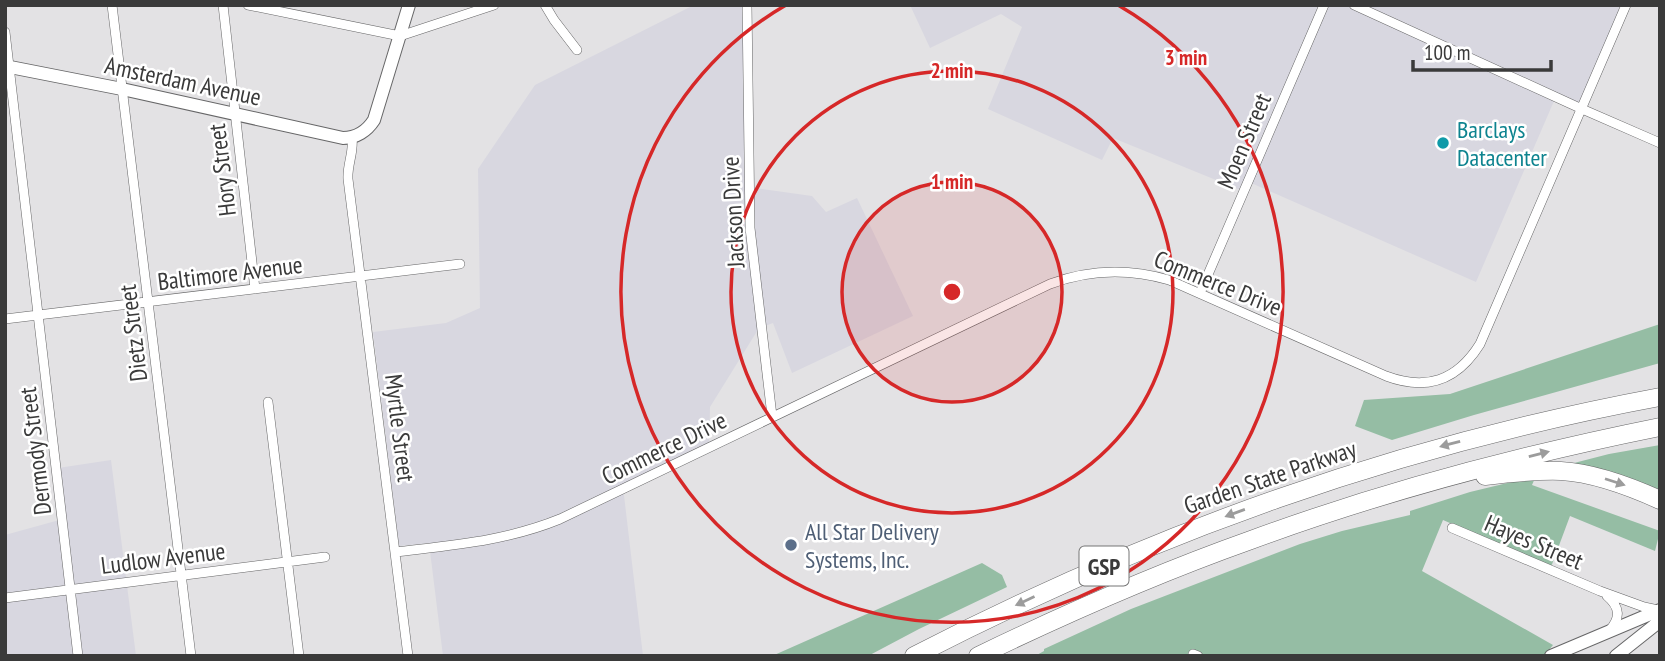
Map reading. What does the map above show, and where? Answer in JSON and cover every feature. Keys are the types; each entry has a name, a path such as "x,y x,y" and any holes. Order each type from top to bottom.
{"highway":[{"path":"1496,432 1660,386"},
{"name":"Garden State Parkway","path":"914,656 1064,583 1189,530 1316,484 1496,432 1660,397"},
{"name":"GSP","path":"978,656 1187,564 1379,497 1531,456 1660,427"},
{"path":"1379,497 1494,475 1561,471 1607,480 1660,500"}],"main road":[{"path":"352,138 366,130 374,120 409,5"},
{"name":"Amsterdam Avenue","path":"8,67 352,138"},
{"path":"1550,656 1660,610"},
{"path":"1616,656 1660,621"}],"street":[{"name":"Dietz Street","path":"112,5 191,656"},
{"name":"Hory Street","path":"223,5 255,289"},
{"path":"248,5 400,36 494,5"},
{"path":"545,5 577,50"},
{"name":"Jackson Drive","path":"747,5 750,228 772,416"},
{"name":"Moen Street","path":"1200,292 1324,5"},
{"path":"1354,5 1660,143"},
{"name":"Commerce Drive","path":"396,552 494,540 545,525 1050,284 1100,271 1135,272 1169,279 1399,381 1429,382 1450,375 1462,367 1480,344 1626,5"},
{"name":"Dermody Street","path":"5,32 78,656"},
{"name":"Myrtle Street","path":"352,138 348,173 408,656"},
{"name":"Baltimore Avenue","path":"5,319 460,264"},
{"path":"268,402 299,656"},
{"name":"Hayes Street","path":"1452,528 1600,591 1660,610"},
{"name":"Ludlow Avenue","path":"5,598 326,557"},
{"name":"Hayes Street","path":"1600,591 1614,602 1618,611 1618,620 1608,631"}],"shaded area":[{"path":"694,5 744,5 748,187 812,196 826,212 857,198 913,316 792,373 773,323 759,328 710,407 709,446 623,487 643,656 443,656 429,543 399,546 373,332 446,323 480,308 478,169 535,85"},
{"path":"910,5 1630,5 1585,106 1557,94 1476,282 1249,182 1243,191 1113,138 1102,160 988,109 1022,27 1001,14 930,48"},
{"path":"111,460 136,656 5,656 5,535 63,519 58,468"}],"green space":[{"path":"1660,324 1660,363 1392,440 1355,426 1364,400 1450,394"},
{"path":"1660,445 1660,494 1586,470 1574,463 1609,454"},
{"path":"1536,476 1532,485 1660,531 1655,551 1570,516 1551,567 1443,520 1422,571 1553,645 1544,656 1035,656 1044,649 1131,609 1300,544 1410,515 1410,511 1470,492"},
{"path":"982,563 1002,575 1007,587 868,656 772,656"}],"place":[{"name":"Barclays Datacenter","path":"1443,143"},
{"name":"All Star Delivery Systems, Inc.","path":"791,545"}]}
